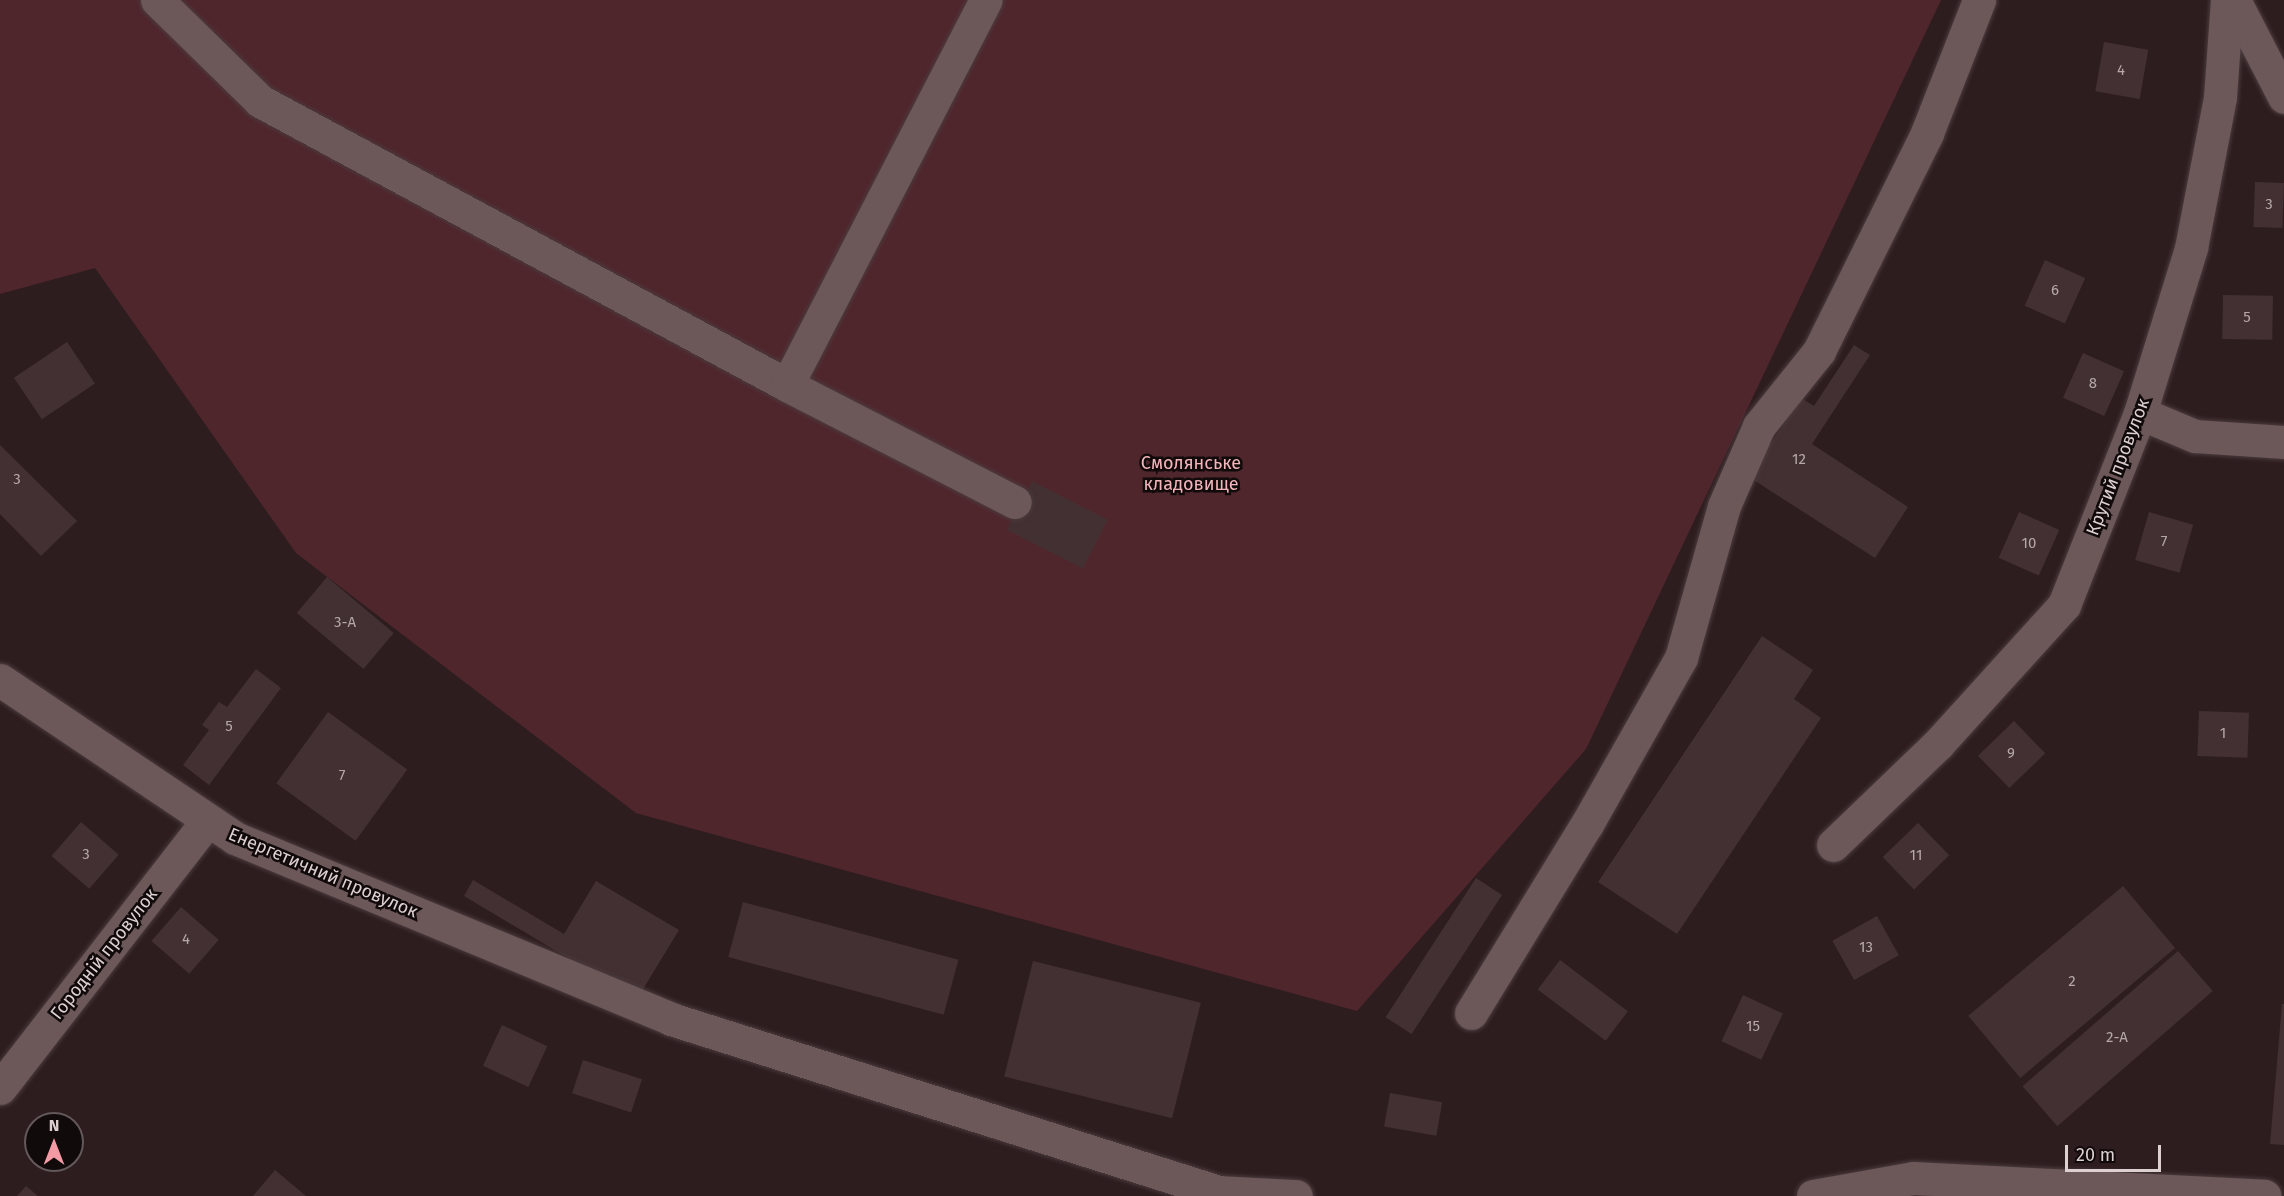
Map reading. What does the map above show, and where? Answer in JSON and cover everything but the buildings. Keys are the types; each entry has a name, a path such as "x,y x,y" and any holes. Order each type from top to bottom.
{"street":[{"path":"157,0 260,101 786,385 1016,502"},
{"path":"786,385 986,0"},
{"path":"1471,1013 1587,824 1681,658 1724,506 1760,426 1819,351 1927,133 1979,0"},
{"name":"Крутий провулок","path":"1833,845 1938,744 2064,605 2140,413 2192,248 2220,97 2227,0"},
{"path":"2234,0 2284,97"},
{"path":"2140,413 2195,436 2284,442"},
{"name":"Енергетичний провулок","path":"0,680 235,838 671,1019 1218,1192 1296,1196"},
{"name":"Городній провулок","path":"0,1088 208,820"},
{"path":"1813,1196 1913,1178 2265,1196"}],"green space":[{"name":"Смолянське кладовище","path":"0,0 1941,0 1586,749 1357,1011 636,813 296,553 95,268 0,294"}]}
